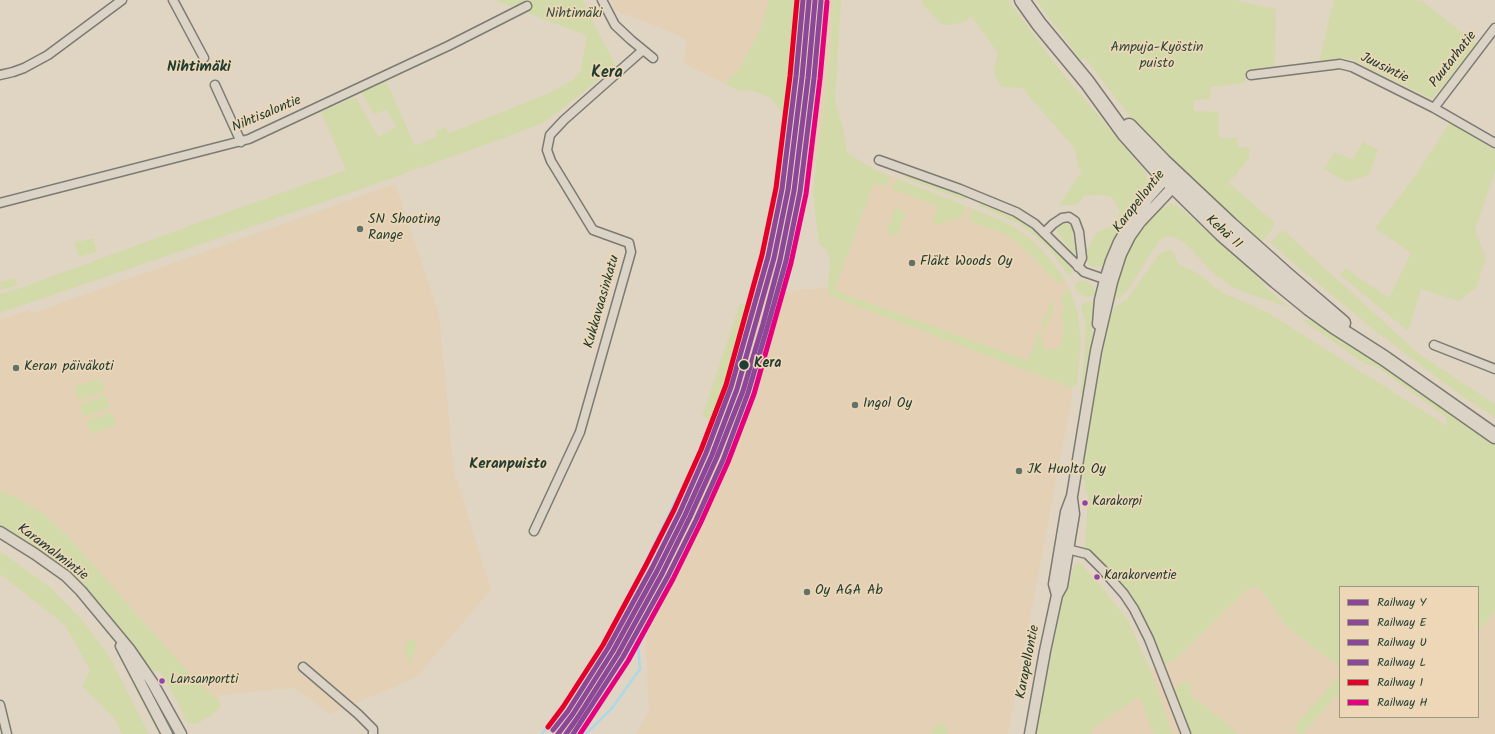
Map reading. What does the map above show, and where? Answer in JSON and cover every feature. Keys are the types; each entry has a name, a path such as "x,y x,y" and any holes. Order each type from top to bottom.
{"highway":[{"name":"Kehä II","path":"1022,0 1039,24 1087,82 1124,133 1172,180 1222,234 1276,281 1334,326 1384,358 1495,436"}],"street":[{"path":"0,75 24,68 48,55 122,0"},
{"path":"173,0 204,58"},
{"path":"602,0 615,25 653,58"},
{"name":"Nihtisalontie","path":"0,204 241,142 450,45 527,6"},
{"name":"Puutarhatie","path":"1434,108 1495,28"},
{"name":"Kukkavaasinkatu","path":"534,531 580,432 631,252 629,242 593,230 551,161 547,150 550,135 564,120 643,50"},
{"name":"Juusintie","path":"1251,75 1340,64 1352,67 1434,108 1495,143"},
{"path":"215,85 241,142"},
{"path":"880,160 960,189 1016,212 1035,224 1084,272 1109,281"},
{"name":"Karapellontie","path":"1030,734 1057,595 1054,584 1074,514 1072,496 1096,351 1099,308 1109,281 1111,261 1126,230 1148,198 1172,180"},
{"path":"1044,233 1062,218 1069,217 1075,220 1080,232 1082,258 1078,266"},
{"path":"1434,345 1495,369"},
{"name":"Karamalmintie","path":"0,532 66,576 82,591 116,635 130,650 152,682 181,734"},
{"path":"1064,548 1087,554 1124,594 1134,609 1149,639 1186,734"},
{"name":"Karamalmintie","path":"116,635 140,685 167,734"},
{"path":"303,667 373,732"},
{"path":"0,705 8,734"}],"shaded area":[{"path":"611,0 769,0 761,28 739,70 724,83 683,63 687,40 667,30 616,11"},
{"path":"801,0 833,0 830,58 817,153 782,292 830,287 879,171 1003,221 1017,229 1041,248 1065,279 1078,314 1081,343 1077,384 1072,388 1072,396 1008,734 636,734 649,710 646,650 647,618 604,688 571,734 552,734 628,616 675,522 732,370 751,305 778,168 791,136"},
{"path":"395,184 439,315 454,471 491,590 418,675 410,680 330,714 294,688 220,695 199,719 165,666 0,503 0,320 29,310 33,313"},
{"path":"1258,586 1287,627 1339,666 1339,718 1479,718 1479,632 1495,611 1495,734 1055,734 1150,670 1175,660 1248,589"}],"green space":[{"path":"495,0 583,0 616,66 543,123 344,195 0,313 0,294 15,290 346,170 321,112 356,97 378,137 396,127 387,110 374,114 361,92 386,81 415,146 437,137 435,132 445,127 449,133 547,94 573,80 580,72 587,36"},
{"path":"769,0 801,0 793,121 779,110 773,100 764,95 750,90 739,91 724,83 739,70 761,28"},
{"path":"833,0 841,0 835,99 843,128 847,153 878,171 890,176 886,187 874,183 835,288 839,292 1026,360 1029,358 1039,332 1043,333 1041,340 1046,350 1056,349 1060,345 1063,338 1063,308 1061,296 1065,291 1070,290 1078,314 1081,343 1077,384 1072,388 836,298 830,294 828,290 828,283 830,260 826,249 819,244 813,194 830,58"},
{"path":"921,0 1008,0 1056,65 1146,173 1148,183 1146,192 1104,264 1099,267 1092,267 1086,258 1087,250 1097,232 1115,225 1120,211 1112,197 1102,195 1084,196 1077,205 1059,205 1082,171 1077,165 1076,150 1022,88 1002,87 995,76 995,65 998,53 971,16 965,22 942,25 924,6"},
{"name":"Ampuja-Kyöstin puisto","path":"1036,0 1235,0 1276,9 1275,66 1250,69 1244,83 1211,87 1210,99 1194,100 1194,111 1219,112 1219,138 1237,138 1238,147 1250,148 1249,158 1234,177 1228,182 1273,221 1274,225 1271,231 1260,244 1157,146 1131,118 1085,58 1081,60"},
{"path":"1334,0 1422,1 1477,44 1432,99 1351,59 1340,58 1319,61"},
{"path":"1450,123 1495,150 1495,171 1475,230 1486,258 1476,288 1459,301 1421,289 1408,331 1340,275 1345,268 1389,298 1411,253 1375,228 1415,176"},
{"path":"1363,142 1378,150 1369,175 1347,182 1324,169 1334,153 1353,159"},
{"path":"904,174 967,198 964,200 903,177"},
{"path":"898,179 966,206 964,215 962,217 939,224 932,222 938,206 892,189 894,183"},
{"path":"980,201 1027,224 1039,233 1073,269 1072,275 1069,276 1050,250 1034,235 1020,224 978,205"},
{"path":"1171,204 1179,207 1194,219 1265,284 1265,287 1289,307 1232,287 1214,274 1184,242 1168,236 1159,241 1127,291 1120,298 1113,298 1120,267 1128,247 1144,225 1157,211"},
{"path":"895,208 906,212 897,236 886,232"},
{"path":"972,209 1003,221 1031,239 1050,259 1065,279 1064,281 1057,283 1053,280 1014,240 1004,234 968,220"},
{"path":"1063,223 1072,227 1076,257 1057,233 1057,227"},
{"path":"1283,230 1419,354 1495,404 1495,417 1463,397 1374,330 1291,261 1270,242"},
{"path":"93,238 97,252 79,257 74,243"},
{"path":"1172,249 1179,265 1196,272 1221,292 1267,312 1447,426 1446,417 1377,367 1365,364 1301,319 1314,321 1495,444 1495,611 1479,632 1479,586 1339,586 1339,666 1287,627 1258,586 1248,589 1175,660 1164,665 1139,608 1102,562 1085,549 1088,493 1084,490 1085,481 1082,478 1095,391 1111,313 1115,307 1127,299 1160,253"},
{"path":"15,278 17,285 1,290 0,282"},
{"path":"1083,280 1094,287 1096,296 1085,297 1077,292 1075,284"},
{"path":"1052,300 1054,306 1046,327 1041,327"},
{"path":"1085,302 1095,303 1092,342 1083,394 1081,395 1085,350 1085,323 1081,306"},
{"path":"740,303 751,305 732,370 714,421 702,417"},
{"path":"100,378 105,391 79,400 74,387"},
{"path":"106,395 110,408 84,417 80,405"},
{"path":"112,412 116,425 91,434 86,421"},
{"path":"0,491 17,498 44,514 63,531 200,685 219,700 221,707 212,715 196,724 187,723 179,705 161,673 158,671 155,672 140,658 103,606 68,572 0,525"},
{"path":"0,551 51,588 83,621 108,654 149,734 122,734 114,718 82,686 90,670 65,625 0,574"},
{"path":"1080,563 1128,620 1150,670 1173,734 1154,734 1139,697 1096,726 1089,734 1036,734 1065,585 1070,582 1073,568 1076,564"},
{"path":"415,639 417,646 409,665 405,645 408,641"},
{"path":"1339,676 1339,692 1303,734 1297,733 1294,727"},
{"path":"134,681 164,734 159,734 132,683"},
{"path":"1185,681 1190,683 1192,686 1190,694 1239,734 1191,734 1176,697 1175,690 1177,686"},
{"path":"941,723 948,728 947,734 930,734 936,725"}],"waterway":[{"path":"542,734 579,684 617,622 678,495"},
{"path":"586,734 612,708 640,669 638,647 690,547 698,526"}],"rail line":[{"name":"1","path":"548,727 563,707 603,645 646,565 674,510 701,450 726,385 762,255 776,188 790,76 797,0"},
{"name":"U","path":"553,730 568,711 608,648 652,568 680,512 706,453 731,387 768,257 782,189 796,76 803,0"},
{"name":"Y","path":"558,734 573,714 613,651 657,571 685,515 712,455 737,389 774,258 788,190 802,77 809,0"},
{"name":"E","path":"566,734 618,654 662,574 717,457 743,391 780,260 794,191 808,78 815,1"},
{"name":"L","path":"573,734 623,657 668,576 696,520 723,460 748,393 786,261 800,192 814,78 821,1"},
{"name":"H","path":"580,734 628,661 673,579 728,462 754,394 791,263 806,194 820,79 827,2"}],"place":[{"name":"SN Shooting Range","path":"360,229"},
{"name":"Fläkt Woods Oy","path":"912,263"},
{"name":"Kera","path":"744,365"},
{"name":"Keran päiväkoti","path":"16,368"},
{"name":"Ingol Oy","path":"855,405"},
{"name":"JK Huolto Oy","path":"1019,471"},
{"name":"Karakorpi","path":"1085,503"},
{"name":"Karakorventie","path":"1097,577"},
{"name":"Oy AGA Ab","path":"807,592"},
{"name":"Lansanportti","path":"162,681"}],"district":[{"name":"Nihtimäki","path":"199,68"},
{"name":"Kera","path":"607,74"},
{"name":"Keranpuisto","path":"508,465"}]}
